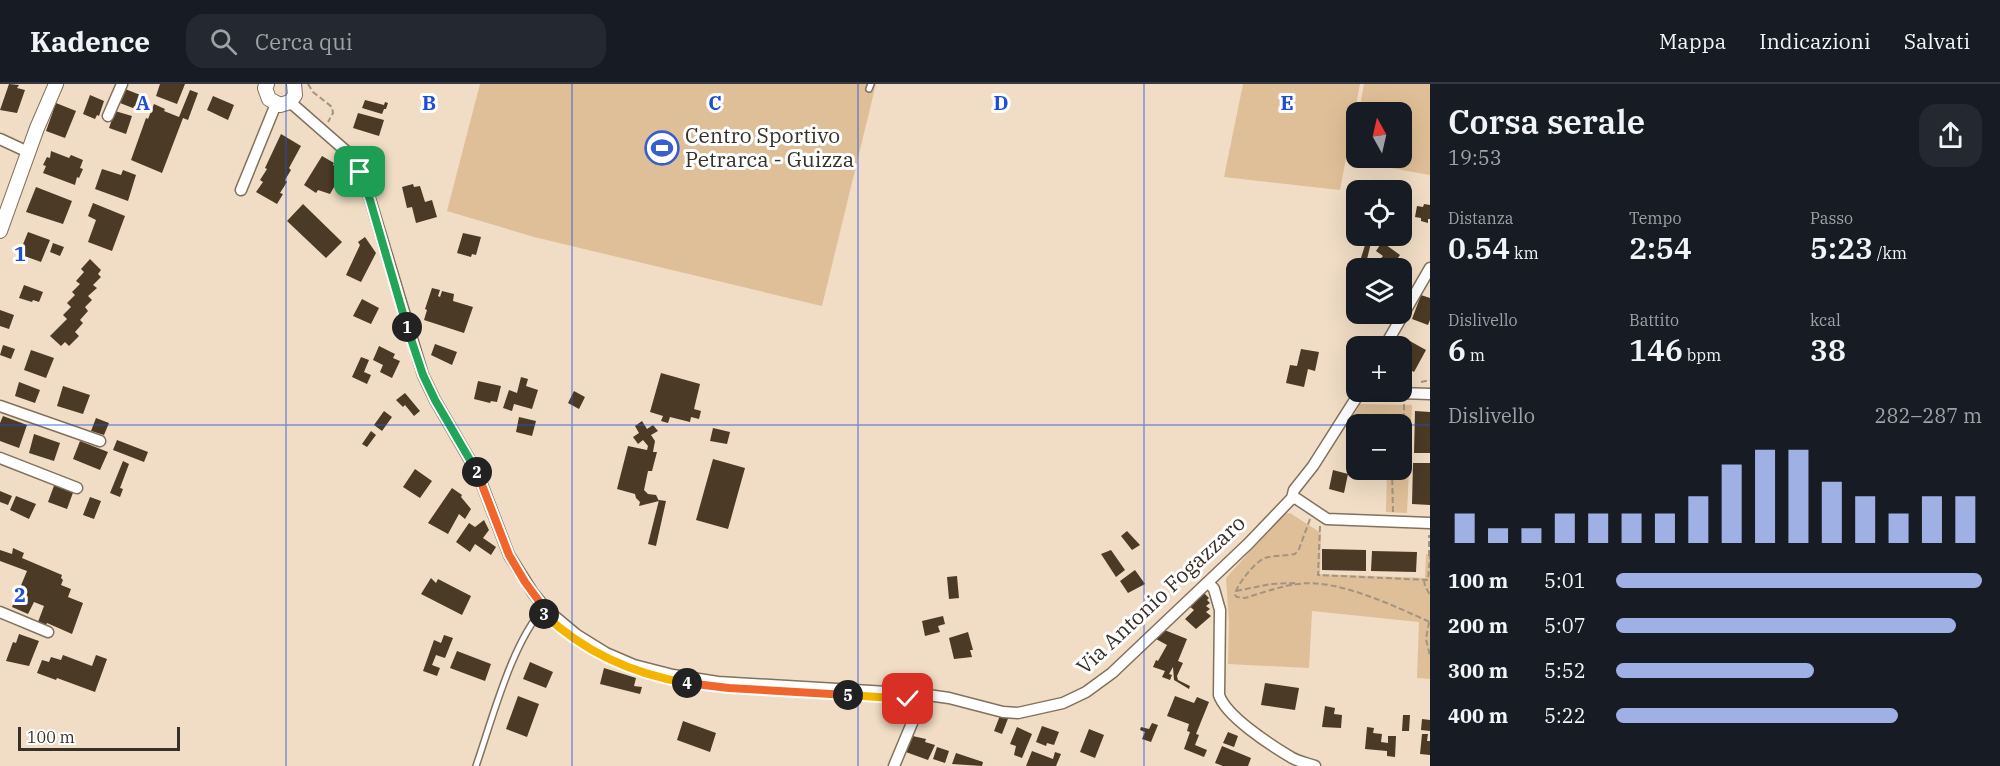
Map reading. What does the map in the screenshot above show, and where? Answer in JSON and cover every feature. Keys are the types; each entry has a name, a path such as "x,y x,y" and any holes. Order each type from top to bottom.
{"street":[{"path":"0,231 28,152 56,84"},
{"path":"108,116 122,84"},
{"path":"241,189 283,103 295,95 294,84"},
{"path":"262,85 269,99 283,103"},
{"name":"Via Antonio Fogazzaro","path":"283,103 346,151 360,172 423,375 478,474 509,555 525,582 544,608 577,635 606,653 634,665 673,675 730,683 921,694 1018,714 1063,703 1086,692 1112,673 1292,498 1294,490 1313,466 1353,402"},
{"path":"0,139 28,152"},
{"path":"1391,336 1430,268"},
{"path":"1412,393 1430,394"},
{"path":"0,406 100,441"},
{"path":"0,458 77,488"},
{"path":"1292,498 1327,519 1430,523"},
{"path":"1208,582 1214,589 1220,610 1219,695 1221,703 1229,713 1290,757 1315,766"},
{"path":"0,612 48,632"},
{"path":"894,766 920,704 921,694"}],"lane":[{"path":"476,766 512,664 533,620 544,608"}],"path":[{"path":"308,84 313,92 332,107 333,113 326,124"},
{"path":"1392,480 1394,514"},
{"path":"1300,583 1245,598 1237,597 1236,591 1239,583 1259,560 1295,554 1310,519"},
{"path":"1320,526 1318,575 1428,580 1430,523"},
{"path":"1424,580 1430,595"},
{"path":"1236,591 1271,584 1300,583 1325,585 1364,595 1429,622 1426,639 1430,656"}],"shaded area":[{"name":"Centro Sportivo Petrarca - Guizza","path":"480,84 876,84 822,306 534,237 447,211"},
{"path":"1243,84 1360,84 1357,102 1346,102 1346,158 1340,190 1224,177"},
{"path":"1364,84 1430,84 1430,175 1390,168 1412,168 1412,102 1361,102"},
{"path":"1360,404 1412,405 1412,414 1355,414"},
{"path":"1387,480 1409,480 1407,513 1386,512"},
{"path":"1290,513 1321,533 1320,574 1425,578 1426,554 1430,555 1430,679 1417,678 1419,622 1312,611 1309,668 1228,664 1229,623 1226,578 1284,514"}],"building":[{"path":"9,84 19,85 17,88 25,90 17,113 0,110"},
{"path":"160,84 185,84 177,104 156,96"},
{"path":"125,89 143,96 138,110 120,103"},
{"path":"190,90 198,93 188,120 183,118 162,173 131,160 146,118 148,119 154,104 179,117"},
{"path":"90,95 104,101 99,116 97,115 95,119 83,114"},
{"path":"213,96 234,105 228,120 207,110"},
{"path":"365,100 384,105 385,102 388,103 382,114 362,108"},
{"path":"56,103 76,111 65,138 46,131"},
{"path":"115,111 132,116 126,134 109,128"},
{"path":"358,113 384,120 379,136 353,128"},
{"path":"281,134 301,146 289,168 291,170 285,180 287,182 280,193 283,194 277,204 256,192 263,182 260,180"},
{"path":"51,151 69,158 71,155 83,160 80,168 83,169 75,185 43,173 46,166 43,165 47,157 50,158"},
{"path":"322,156 334,163 333,165 339,169 337,172 341,175 330,194 318,190 316,193 304,185"},
{"path":"102,169 121,175 123,170 136,175 128,201 95,189"},
{"path":"413,184 414,187 420,186 425,202 432,200 437,217 416,223 412,207 407,208 402,187"},
{"path":"36,187 72,201 63,224 26,212"},
{"path":"93,203 125,216 112,251 88,242 96,220 88,216"},
{"path":"303,204 342,242 326,258 287,221"},
{"path":"1424,204 1430,205 1428,223 1415,217 1417,206 1423,207"},
{"path":"28,232 50,240 41,262 19,254"},
{"path":"463,233 481,237 476,255 472,254 471,257 457,253"},
{"path":"365,237 376,253 361,282 346,275 360,245 358,242"},
{"path":"53,243 64,247 60,256 50,252"},
{"path":"1365,246 1370,246 1367,258 1361,258"},
{"path":"1379,246 1388,246 1400,255 1398,258 1381,258 1383,256 1376,251"},
{"path":"90,259 101,270 98,274 101,277 93,285 97,288 88,296 92,300 85,307 88,311 80,320 83,323 75,332 79,336 69,346 65,342 61,346 50,336 67,319 63,315 71,307 67,303 75,295 72,292 80,284 76,281 84,272 81,269"},
{"path":"24,285 43,292 39,302 19,298"},
{"path":"432,288 440,290 438,296 440,297 442,291 454,294 453,301 473,307 464,333 424,320"},
{"path":"1421,295 1430,298 1428,325 1412,319"},
{"path":"362,299 379,308 371,324 353,316"},
{"path":"0,310 14,315 9,329 0,326"},
{"path":"1412,342 1426,350 1414,372 1412,371"},
{"path":"435,344 457,352 452,365 431,355"},
{"path":"3,345 15,349 11,359 0,355"},
{"path":"379,346 395,354 393,358 400,361 392,378 380,372 383,365 373,360"},
{"path":"1301,349 1319,352 1315,371 1308,369 1304,387 1286,383 1290,365 1297,366"},
{"path":"31,350 54,358 46,378 24,370"},
{"path":"361,357 369,360 364,372 371,375 367,384 352,377"},
{"path":"661,373 700,384 694,409 701,411 699,419 691,417 690,422 670,417 668,423 661,421 663,416 650,412"},
{"path":"521,377 528,379 526,386 538,390 532,409 514,404 512,411 503,408 509,390 517,393"},
{"path":"478,381 501,386 497,402 491,401 490,403 474,399"},
{"path":"19,382 40,390 35,403 15,396"},
{"path":"63,386 90,395 83,414 57,406"},
{"path":"574,391 585,397 579,409 568,403"},
{"path":"405,393 420,411 414,416 405,405 403,407 396,400"},
{"path":"384,411 392,417 382,431 374,425"},
{"path":"1415,411 1430,412 1430,453 1414,453"},
{"path":"3,416 27,425 19,448 0,441 0,423"},
{"path":"519,417 536,421 532,436 516,432"},
{"path":"96,418 109,423 104,435 91,431"},
{"path":"642,421 647,429 653,425 658,431 651,435 655,441 653,452 657,452 652,471 648,471 644,490 648,494 656,495 659,501 639,506 640,502 635,494 617,489 628,446 647,450 648,446 643,440 638,444 633,437 639,433 635,426"},
{"path":"713,428 730,432 727,444 710,441"},
{"path":"371,431 376,435 367,447 362,444"},
{"path":"34,434 60,443 54,461 29,453"},
{"path":"117,440 148,452 144,462 113,450"},
{"path":"80,441 108,452 100,470 73,459"},
{"path":"713,459 745,468 728,529 696,520"},
{"path":"123,461 129,464 120,488 123,489 120,497 110,493"},
{"path":"1413,463 1430,463 1430,505 1412,504"},
{"path":"415,469 432,481 420,498 403,487"},
{"path":"1333,470 1346,473 1344,493 1329,489"},
{"path":"55,483 74,490 67,509 48,502"},
{"path":"452,488 462,495 461,497 471,509 465,519 459,514 448,534 428,523"},
{"path":"0,491 12,496 8,505 0,502"},
{"path":"16,496 36,504 29,519 10,510"},
{"path":"90,497 101,501 94,519 83,515"},
{"path":"659,500 666,501 656,546 648,544"},
{"path":"484,520 489,530 483,538 496,547 491,555 475,544 470,552 456,542 469,523 475,527"},
{"path":"1127,531 1140,545 1132,550 1121,536"},
{"path":"13,548 24,553 22,558 62,575 61,585 71,589 68,597 83,603 72,634 47,623 46,625 38,622 44,606 34,602 28,614 12,607 27,571 0,561 0,550 12,554"},
{"path":"1322,549 1366,550 1366,571 1322,570"},
{"path":"1111,550 1125,570 1116,577 1101,554"},
{"path":"1372,551 1417,552 1416,572 1371,571"},
{"path":"1135,570 1145,584 1128,593 1120,581"},
{"path":"957,576 959,598 949,599 947,577"},
{"path":"431,578 436,583 438,579 471,596 462,615 421,594"},
{"path":"1203,592 1209,598 1207,600 1210,603 1206,606 1210,609 1206,612 1211,616 1196,629 1185,619 1194,610 1189,606"},
{"path":"943,616 945,624 938,626 940,632 925,636 922,621"},
{"path":"1162,629 1187,639 1178,661 1183,663 1177,676 1178,680 1190,686 1189,689 1174,680 1173,667 1169,674 1172,675 1170,680 1162,677 1165,671 1153,667 1167,645 1156,639"},
{"path":"968,632 973,650 970,650 972,657 954,659 949,638"},
{"path":"19,634 39,641 29,666 6,661 13,642 16,643"},
{"path":"444,635 453,638 445,658 436,655 432,665 440,668 437,676 423,671 434,640 441,643"},
{"path":"457,651 491,664 485,681 450,668"},
{"path":"63,655 92,666 96,655 107,659 95,692 37,673 42,660 49,662 51,657 61,660"},
{"path":"530,662 553,672 546,688 523,679"},
{"path":"604,668 636,678 634,686 642,687 640,694 600,684"},
{"path":"1265,683 1299,688 1295,710 1261,705"},
{"path":"518,696 539,704 527,737 506,729"},
{"path":"1175,696 1194,703 1197,697 1209,702 1196,734 1199,735 1195,745 1207,750 1204,757 1184,749 1190,732 1187,731 1189,724 1167,716"},
{"path":"1325,706 1335,708 1334,714 1342,715 1341,728 1322,727"},
{"path":"1001,713 1009,716 1002,734 994,731"},
{"path":"1403,715 1410,715 1409,731 1402,731"},
{"path":"1422,719 1430,720 1430,731 1421,730"},
{"path":"683,721 716,733 710,752 677,740"},
{"path":"1152,723 1158,725 1151,742 1142,739 1145,732 1140,730 1141,727 1149,729"},
{"path":"1042,726 1059,732 1054,745 1047,743 1046,746 1036,742"},
{"path":"1017,727 1032,734 1022,758 1014,755 1016,746 1010,744"},
{"path":"1367,727 1374,728 1373,733 1382,734 1381,742 1388,743 1388,736 1396,736 1395,757 1387,756 1387,751 1365,749"},
{"path":"1089,729 1104,735 1095,758 1080,752"},
{"path":"1228,732 1238,736 1234,747 1223,743"},
{"path":"1422,734 1428,734 1430,755 1420,754"},
{"path":"908,735 926,739 925,742 935,745 928,760 903,751"},
{"path":"1222,746 1251,758 1248,766 1223,766 1215,763"},
{"path":"937,747 949,751 945,763 933,759"},
{"path":"1032,751 1053,759 1055,752 1061,754 1056,766 1026,766"},
{"path":"956,753 983,762 982,766 952,764"}],"place":[{"name":"Centro Sportivo Petrarca - Guizza","path":"662,148"}],"route":[{"path":"360,172 423,375 435,400 468,453 509,555 544,608 541,611 591,650 633,669 674,681 729,688 908,699"}]}
